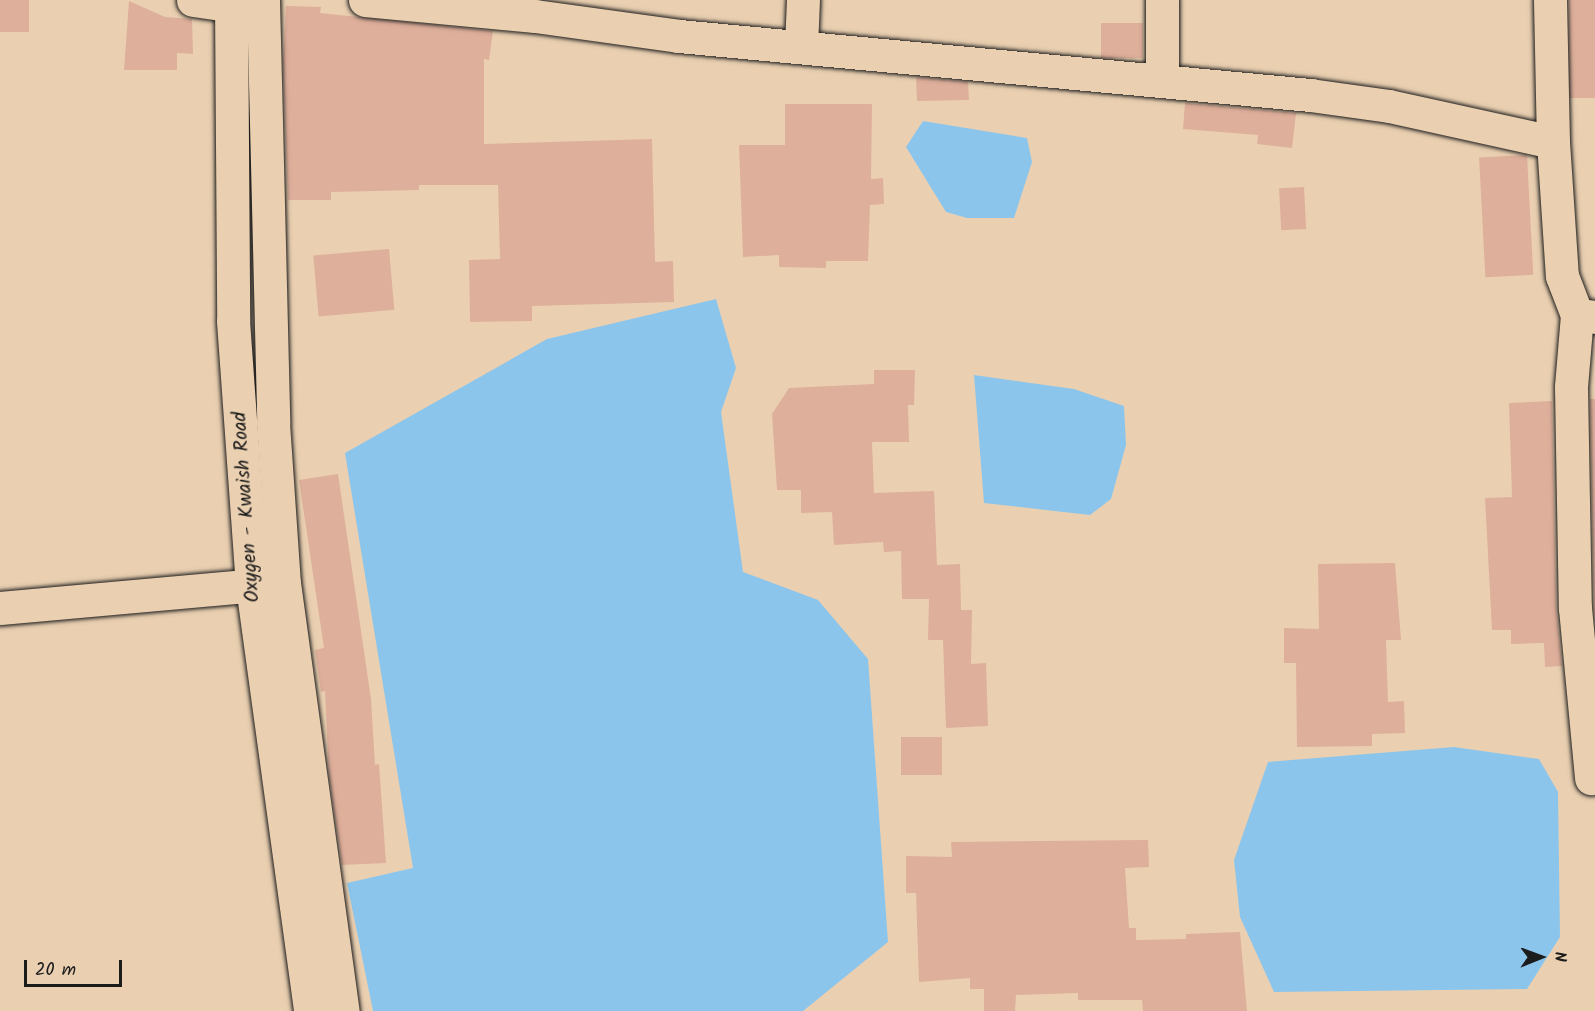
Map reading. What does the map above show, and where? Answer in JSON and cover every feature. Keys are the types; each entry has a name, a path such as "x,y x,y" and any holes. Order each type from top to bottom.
{"street":[{"path":"194,0 230,2"},
{"name":"Oxygen - Kwaish Road","path":"263,0 273,423 284,583 343,1011"},
{"path":"365,0 801,47 1162,80 1389,106 1553,142"},
{"path":"801,47 803,0"},
{"path":"1162,0 1162,80"},
{"path":"1550,0 1553,142 1562,276 1586,316 1571,387 1575,608 1591,778"},
{"name":"Oxygen - Kwaish Road","path":"230,2 233,321 252,586 310,1011"},
{"path":"0,608 284,583"}],"water":[{"path":"923,121 1027,138 1032,162 1014,218 967,218 946,212 906,147"},
{"path":"716,299 736,368 721,412 743,572 818,600 868,659 888,942 803,1011 373,1011 347,883 413,868 345,453 547,339"},
{"path":"974,375 1074,389 1124,406 1126,445 1111,499 1090,515 984,503"},
{"path":"1454,747 1539,759 1558,792 1560,937 1527,989 1274,992 1240,917 1234,860 1268,762"}],"building":[{"path":"0,0 29,0 29,32 0,32"},
{"path":"1569,0 1595,0 1595,98 1569,98"},
{"path":"129,1 165,17 192,19 193,54 177,53 177,70 124,70"},
{"path":"286,6 321,7 320,13 493,31 489,60 484,59 484,144 652,139 655,262 673,261 674,302 532,306 532,321 470,322 469,260 500,259 498,185 419,185 419,190 331,192 331,200 288,200 283,61"},
{"path":"1101,23 1143,23 1143,58 1101,58"},
{"path":"916,77 968,82 969,100 917,101"},
{"path":"1185,103 1296,113 1292,148 1257,144 1258,135 1183,129"},
{"path":"785,104 872,104 871,179 883,178 884,204 870,205 868,261 826,261 826,268 779,267 779,255 743,257 739,145 785,145"},
{"path":"1527,155 1533,275 1485,277 1479,158"},
{"path":"1304,187 1306,229 1281,230 1279,188"},
{"path":"389,249 394,310 319,316 313,256"},
{"path":"874,370 915,370 914,405 908,405 909,442 872,442 874,493 934,491 937,565 960,564 961,610 972,610 971,664 986,663 988,726 946,728 943,640 928,640 929,599 902,599 901,551 884,552 883,542 834,545 832,512 801,513 801,490 777,490 772,414 789,388 874,384"},
{"path":"1590,399 1595,399 1595,620 1594,607"},
{"path":"1552,401 1556,608 1562,666 1545,667 1544,643 1511,644 1511,630 1492,630 1485,498 1512,497 1509,403"},
{"path":"338,474 371,699 375,765 379,764 386,863 342,865 329,776 325,691 321,692 315,650 324,648 299,480"},
{"path":"1395,563 1401,640 1386,640 1388,702 1404,701 1405,733 1372,734 1372,746 1297,747 1296,663 1284,663 1284,628 1319,629 1318,564"},
{"path":"901,737 942,737 942,775 901,775"},
{"path":"1148,840 1149,867 1125,868 1129,928 1136,928 1136,940 1186,939 1186,934 1240,932 1247,1011 1143,1011 1142,1000 1078,1000 1078,993 1016,995 1015,1011 984,1011 984,989 970,989 970,978 919,982 916,893 906,893 906,856 952,857 951,842"}]}
